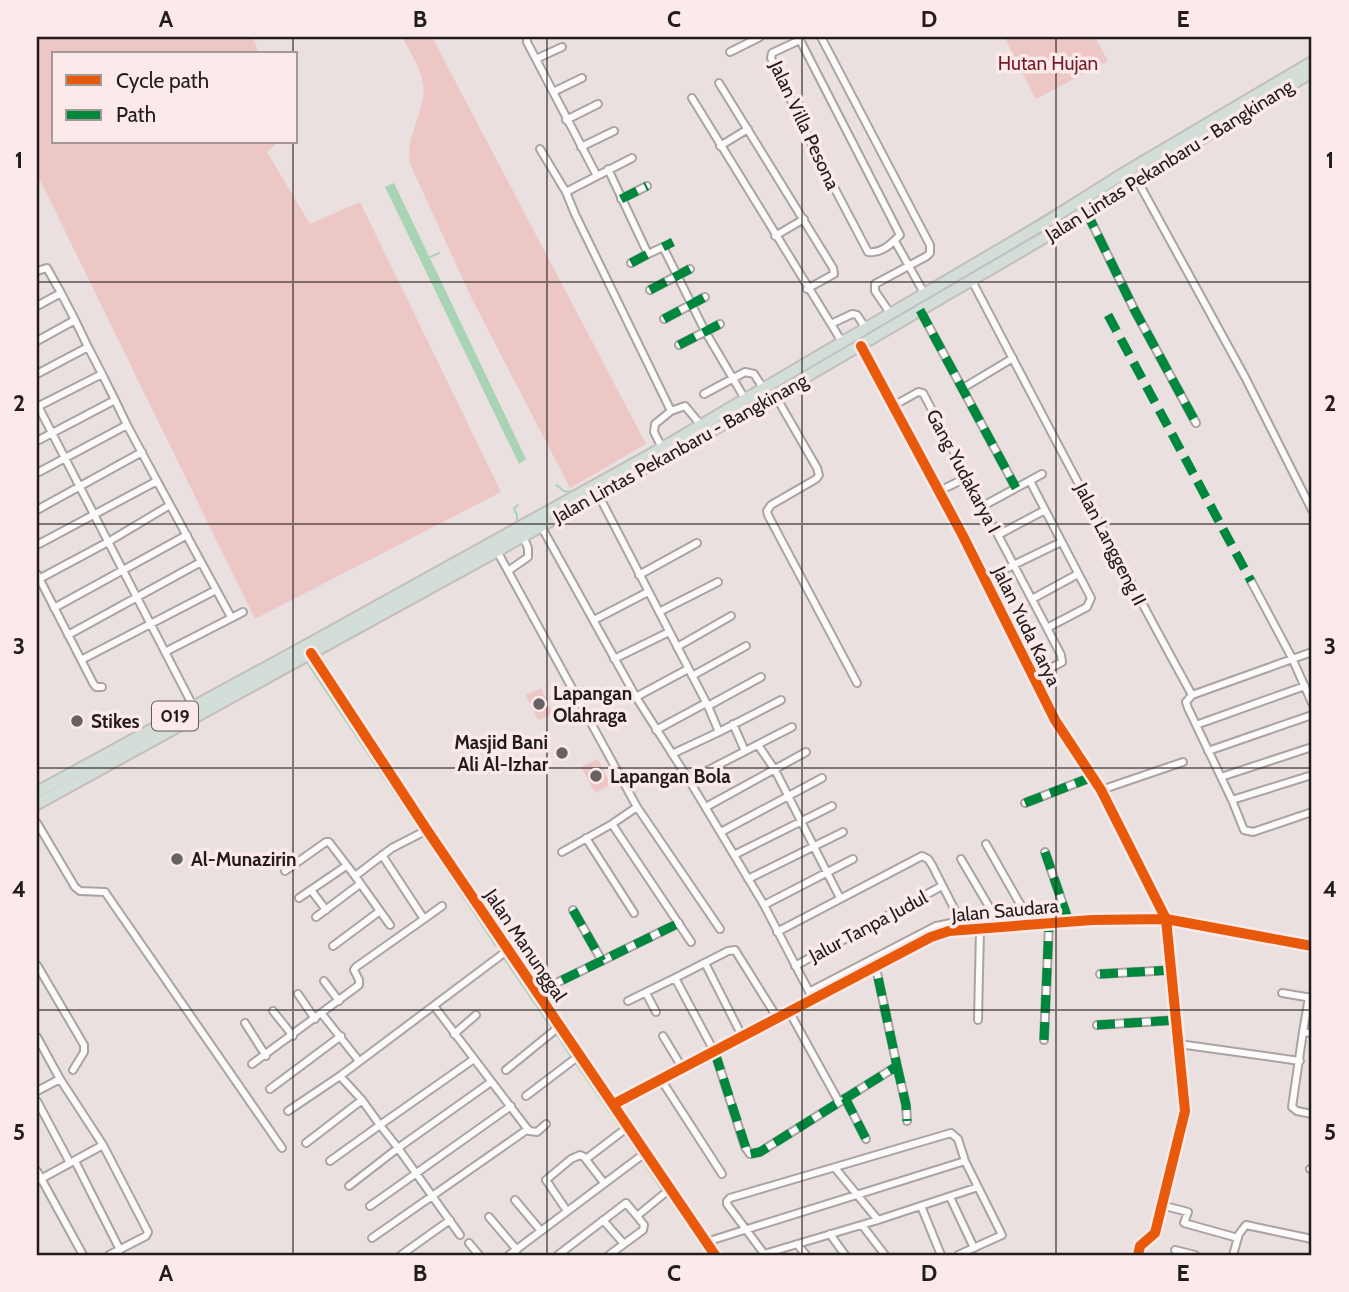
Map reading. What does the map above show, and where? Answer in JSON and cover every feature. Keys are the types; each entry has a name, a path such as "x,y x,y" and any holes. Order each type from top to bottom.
{"highway":[{"name":"Jalan Lintas Pekanbaru - Bangkinang","path":"37,804 312,647 497,551 860,346 1049,228 1124,173 1312,62"},
{"name":"Jalan Lintas Pekanbaru - Bangkinang","path":"403,598 924,293 1086,211 1312,72"},
{"name":"Jalan Lintas Pekanbaru - Bangkinang","path":"37,793 193,706 312,647"}],"street":[{"path":"527,37 566,120 596,174"},
{"path":"730,52 760,37"},
{"path":"821,37 930,245 928,256 877,282 875,291 890,313"},
{"name":"Jalan Villa Pesona","path":"799,38 900,235 895,243 874,253 868,252 792,104 771,56 799,38"},
{"path":"536,59 562,47"},
{"path":"553,92 582,78"},
{"path":"719,83 834,271 830,277 807,289"},
{"path":"692,98 842,342"},
{"path":"566,120 598,104"},
{"path":"720,146 748,129"},
{"path":"581,147 614,131"},
{"path":"540,149 566,192 671,411"},
{"path":"566,192 596,174 632,158"},
{"path":"608,169 648,254"},
{"path":"1136,178 1245,377 1312,510"},
{"path":"621,199 647,186"},
{"path":"1086,211 1134,309 1196,423"},
{"path":"775,236 804,219"},
{"path":"631,262 673,242"},
{"name":"Jalan Villa Pesona","path":"895,243 924,293"},
{"path":"663,247 705,331 745,399"},
{"path":"37,271 47,268 127,425 231,617"},
{"path":"650,290 690,269"},
{"name":"Jalan Langgeng II","path":"971,279 1117,559 1192,695"},
{"path":"37,306 61,293"},
{"path":"664,319 705,297"},
{"path":"920,310 1016,488"},
{"path":"831,324 852,314 857,315 865,327"},
{"path":"37,341 75,320"},
{"path":"680,345 720,324"},
{"name":"Jalan Yuda Karya","path":"860,346 985,579 1055,720 1101,790 1166,919"},
{"path":"37,374 89,347"},
{"path":"963,388 1013,358"},
{"path":"704,394 742,373 750,372 763,388"},
{"path":"102,374 37,406 193,706"},
{"name":"Gang Yudakarya I","path":"893,406 918,392 923,393 1047,628 1062,662 1034,677"},
{"path":"775,395 819,475 771,505 767,511 768,515 857,683"},
{"path":"37,441 115,400"},
{"path":"662,448 654,432 655,424 671,411 685,406 701,425"},
{"path":"37,473 127,425"},
{"path":"37,510 142,452"},
{"path":"983,506 1042,474"},
{"path":"939,491 968,477"},
{"path":"37,545 157,481"},
{"path":"1030,481 1091,598 1087,607 1047,628"},
{"path":"598,494 719,732"},
{"path":"102,687 96,687 93,683 38,577 108,542 170,505"},
{"path":"998,535 1045,510"},
{"path":"541,526 636,697 689,779 764,905 813,999"},
{"path":"54,608 187,536"},
{"path":"508,571 528,556 523,536"},
{"path":"985,579 1061,541"},
{"path":"639,575 696,543"},
{"path":"497,551 637,807 720,929"},
{"path":"68,635 201,562"},
{"path":"1031,599 1078,574"},
{"path":"1251,581 1292,658 1312,703"},
{"path":"659,612 718,582"},
{"path":"81,660 216,590"},
{"path":"594,620 648,592"},
{"path":"165,652 243,612"},
{"path":"677,647 731,616"},
{"path":"614,659 669,632"},
{"path":"692,676 746,646"},
{"name":"Jalan Manunggal","path":"312,647 427,830 715,1255"},
{"path":"1312,652 1192,695 1186,702 1244,830 1247,832 1312,812"},
{"path":"636,697 688,669"},
{"path":"656,730 761,677"},
{"path":"1196,725 1305,686"},
{"path":"672,754 781,700"},
{"path":"1208,751 1312,715"},
{"path":"733,724 745,751"},
{"path":"689,779 792,727"},
{"path":"758,745 775,770 840,898"},
{"path":"1221,777 1312,747"},
{"path":"706,807 806,752"},
{"path":"1101,790 1183,762"},
{"path":"1232,800 1312,775"},
{"path":"1025,803 1092,777"},
{"path":"721,832 822,778"},
{"path":"734,855 832,806"},
{"path":"562,852 637,807"},
{"path":"37,823 75,887 80,891 105,892 282,1148"},
{"path":"612,824 691,942"},
{"path":"355,876 382,855 427,830"},
{"path":"748,879 843,832"},
{"path":"586,838 634,913"},
{"path":"285,871 326,842 330,842 390,925"},
{"path":"986,844 1032,925"},
{"path":"1045,852 1069,922"},
{"path":"382,855 424,919"},
{"path":"777,932 922,856 932,864 943,886"},
{"path":"764,905 853,859"},
{"path":"961,859 1001,927"},
{"path":"299,898 346,866"},
{"path":"316,917 360,884"},
{"name":"Jalur Tanpa Judul","path":"795,966 943,886 965,930"},
{"path":"312,890 326,910"},
{"path":"252,1065 359,985 354,970 356,967 442,906"},
{"path":"573,910 602,961"},
{"path":"332,946 380,911"},
{"path":"1138,1255 1140,1246 1155,1233 1185,1111 1166,919"},
{"name":"Jalan Saudara","path":"614,1104 900,956 931,937 949,931 1069,922 1166,919 1312,946"},
{"name":"Jalur Tanpa Judul","path":"809,992 936,926 961,921"},
{"path":"538,992 678,923"},
{"path":"1044,1040 1049,924"},
{"path":"978,1020 980,929"},
{"path":"895,947 900,956"},
{"path":"288,1111 340,1076 508,950"},
{"path":"628,1002 705,962 736,950 778,1019"},
{"path":"705,962 743,1038"},
{"path":"37,965 83,1045 84,1052 73,1070"},
{"path":"876,968 906,1105 907,1121"},
{"path":"1100,974 1172,970"},
{"path":"675,978 715,1052 745,1147 751,1154 760,1152 897,1066"},
{"path":"324,981 339,1001"},
{"path":"646,993 656,1012"},
{"path":"1282,993 1310,998 1292,1107 1297,1111 1312,1114"},
{"path":"298,994 315,1019"},
{"path":"434,1006 528,1129 537,1132 546,1124"},
{"path":"273,1011 293,1036"},
{"path":"790,1013 866,1139"},
{"path":"322,1014 359,1061"},
{"path":"454,1034 476,1015"},
{"path":"1097,1025 1177,1020"},
{"path":"245,1023 267,1056"},
{"path":"506,1070 560,1026"},
{"path":"1303,1032 1312,1032"},
{"path":"270,1089 341,1036"},
{"path":"663,1036 683,1069"},
{"path":"37,1037 60,1079 103,1145 148,1232 146,1236 109,1255"},
{"path":"1179,1044 1300,1061"},
{"path":"526,1096 580,1055"},
{"path":"330,1161 474,1059"},
{"path":"340,1076 362,1100 417,1172 460,1235"},
{"path":"37,1091 60,1079"},
{"path":"662,1081 722,1174"},
{"path":"349,1186 491,1082"},
{"path":"306,1143 362,1100"},
{"path":"37,1101 120,1250"},
{"path":"370,1206 511,1105"},
{"path":"586,1159 628,1126"},
{"path":"372,1238 528,1129"},
{"path":"958,1255 1002,1236 978,1187 965,1161 958,1139 951,1133 727,1201 727,1205 764,1254 978,1187"},
{"path":"39,1180 103,1145"},
{"path":"509,1255 645,1153"},
{"path":"567,1211 545,1180 576,1156 580,1155 586,1159 604,1183"},
{"path":"706,1242 965,1161"},
{"path":"835,1168 878,1220"},
{"path":"37,1171 39,1180 83,1255"},
{"path":"637,1216 670,1189"},
{"path":"950,1197 974,1248"},
{"path":"515,1200 541,1231"},
{"path":"558,1255 626,1203 644,1225 643,1230 609,1255"},
{"path":"1161,1205 1188,1212 1184,1223 1238,1238"},
{"path":"921,1206 941,1255"},
{"path":"489,1217 517,1250"},
{"path":"401,1255 450,1220"},
{"path":"603,1220 624,1244"},
{"path":"862,1225 885,1255"},
{"path":"1233,1255 1238,1238 1246,1225 1312,1239"},
{"path":"830,1234 845,1255"},
{"path":"469,1243 480,1255"},
{"path":"797,1244 806,1255"},
{"path":"1175,1250 1195,1255"}],"green space":[{"path":"37,37 252,37 259,52 52,52 52,144 276,144 267,152 310,224 360,202 501,492 255,619 37,174"},
{"path":"402,37 432,37 646,444 570,488 472,299 410,164 411,139 424,91 418,67"},
{"name":"Hutan Hujan","path":"1004,37 1095,37 1108,61 1036,99"},
{"name":"Lapangan Olahraga","path":"541,688 553,714 538,720 526,695"},
{"name":"Lapangan Bola","path":"598,759 611,785 595,793 581,767"}],"shaded area":[{"path":"394,183 526,459 519,464 385,187"}],"waterway":[{"path":"1089,189 1103,180"},
{"path":"985,252 1080,194"},
{"path":"428,258 439,253"},
{"path":"664,441 674,435"},
{"path":"628,461 654,446"},
{"path":"556,485 564,491 575,492"},
{"path":"517,523 514,508 518,505"},
{"path":"306,661 420,831"},
{"path":"423,835 496,946"},
{"path":"504,958 551,1027"},
{"path":"557,1035 572,1058"},
{"path":"575,1062 622,1130"},
{"path":"625,1134 662,1190"},
{"path":"667,1196 707,1255"}],"marked path":[{"path":"621,199 647,186"},
{"path":"1086,211 1134,309 1196,423"},
{"path":"663,247 673,242"},
{"path":"631,263 648,254"},
{"path":"650,290 690,269"},
{"path":"664,319 705,297"},
{"path":"920,310 1016,488"},
{"path":"1108,315 1251,581"},
{"path":"679,345 720,324"},
{"path":"1025,803 1092,777"},
{"path":"1045,852 1069,922"},
{"path":"573,910 602,961"},
{"path":"538,992 679,923"},
{"path":"1044,1040 1049,924"},
{"path":"715,1053 747,1151 750,1154 760,1152 897,1066 876,968"},
{"path":"1100,974 1172,970"},
{"path":"1097,1025 1177,1020"},
{"path":"897,1066 907,1121"},
{"path":"845,1098 866,1139"}],"cycle path":[{"path":"861,346 963,536 1055,720 1101,790 1166,919 1185,1111 1155,1233 1140,1246 1138,1255"},
{"path":"311,653 427,830 715,1255"},
{"path":"614,1104 931,937 949,931 1092,920 1166,919 1312,946"}],"place":[{"name":"Lapangan Olahraga","path":"539,704"},
{"name":"Stikes","path":"77,721"},
{"name":"Masjid Bani Ali Al-Izhar","path":"562,753"},
{"name":"Lapangan Bola","path":"596,776"},
{"name":"Al-Munazirin","path":"177,859"}]}
